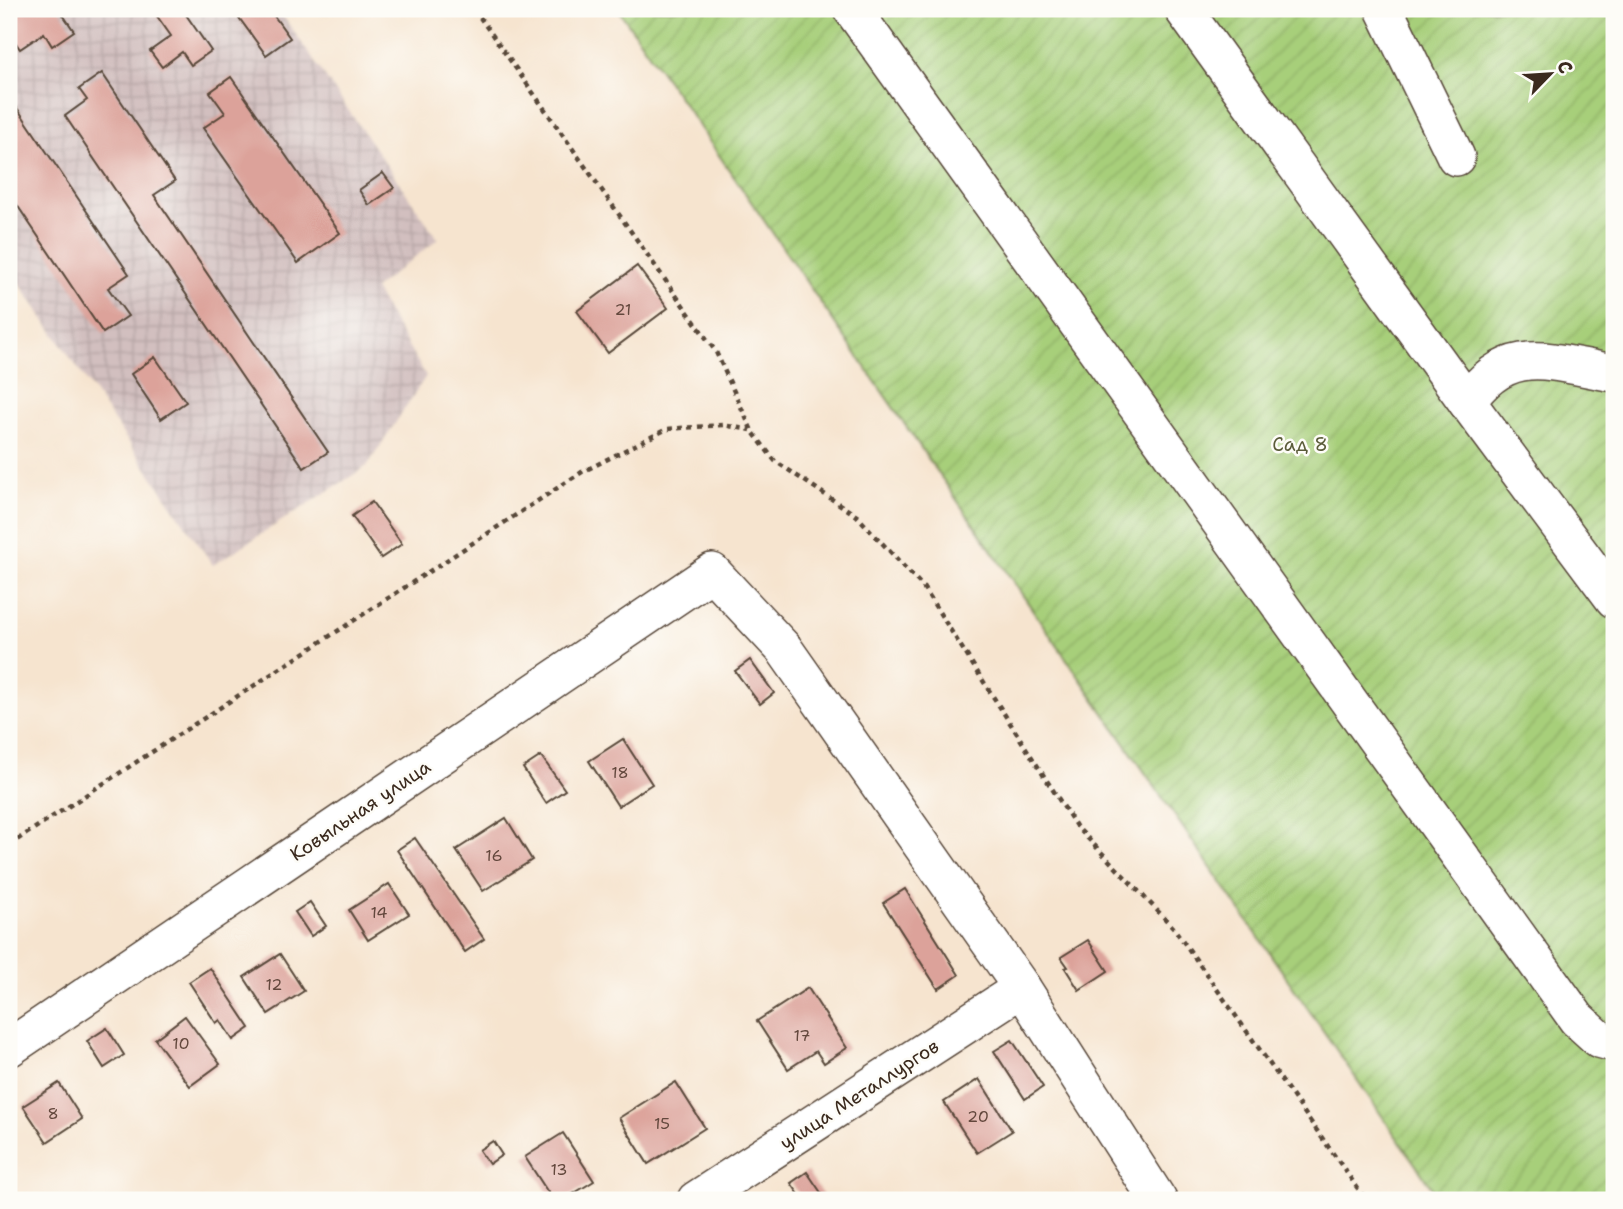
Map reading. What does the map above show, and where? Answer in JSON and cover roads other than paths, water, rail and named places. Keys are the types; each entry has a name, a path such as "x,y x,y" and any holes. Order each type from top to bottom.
{"street":[{"path":"852,9 1577,1018 1599,1039 1614,1043"},
{"path":"1183,9 1467,402 1614,599"},
{"path":"1384,9 1456,158"},
{"path":"1467,402 1480,383 1496,370 1514,362 1540,361 1614,373"},
{"name":"Ковыльная улица","path":"9,1048 712,572 784,649 1022,988"},
{"path":"1022,988 1158,1200"},
{"name":"улица Металлургов","path":"696,1200 1022,988"}],"park label":[{"name":"Сад 8","path":"1300,444"}]}
